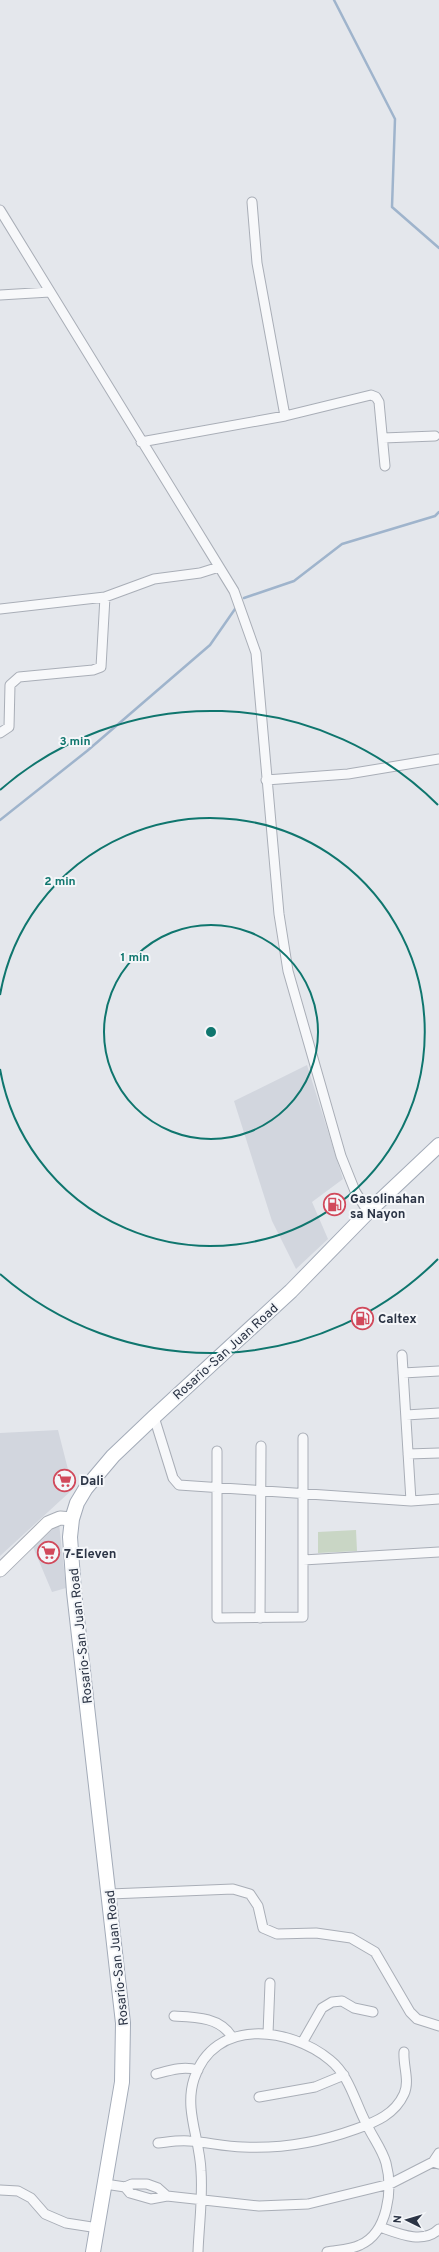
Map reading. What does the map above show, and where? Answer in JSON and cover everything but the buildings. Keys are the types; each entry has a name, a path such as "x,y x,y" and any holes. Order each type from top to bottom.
{"main road":[{"name":"Rosario-San Juan Road","path":"93,2252 122,2082 123,2022 110,1894 74,1592 70,1538 72,1519 77,1503 86,1488 113,1456 290,1291 368,1212 439,1145"},
{"path":"0,1570 48,1524 60,1518 72,1519"}],"street":[{"path":"252,202 256,263 285,416"},
{"path":"0,210 141,442 234,591 256,653 279,914 288,971 341,1156 355,1191 368,1212"},
{"path":"0,295 50,292"},
{"path":"141,442 285,416 371,395 376,397 379,402 385,466"},
{"path":"383,438 435,436"},
{"path":"0,609 105,598 154,579 200,573 219,567"},
{"path":"0,733 9,726 10,685 19,677 93,670 101,667 105,598"},
{"path":"266,780 348,774 439,759"},
{"path":"402,1354 411,1501"},
{"path":"403,1373 439,1371"},
{"path":"406,1415 439,1413"},
{"path":"154,1417 173,1478 179,1484 217,1488 411,1501 439,1499"},
{"path":"217,1451 217,1618 303,1617 303,1438"},
{"path":"260,1618 261,1446"},
{"path":"408,1454 439,1453"},
{"path":"303,1560 439,1552"},
{"path":"110,1894 234,1889 250,1894 258,1906 263,1928 277,1934 316,1933 351,1938 375,1952 410,2012 418,2019 439,2026"},
{"path":"268,2034 270,1984"},
{"path":"302,2043 322,2008 332,2002 342,2001 354,2008 373,2012"},
{"path":"174,2016 201,2018 220,2023 228,2030 232,2037"},
{"path":"198,2252 202,2170 190,2111 192,2090 198,2070 216,2045 232,2037 247,2033 268,2034 292,2039 316,2050 332,2061 344,2075 386,2163 390,2184 384,2217 380,2227 360,2245 327,2252"},
{"path":"158,2143 185,2141 243,2148 288,2146 324,2139 367,2125 385,2116 397,2106 404,2093 407,2081 404,2070 404,2052"},
{"path":"156,2074 176,2068 198,2070"},
{"path":"259,2097 315,2087 344,2075"},
{"path":"125,2187 130,2193 145,2198 157,2199 167,2196 259,2206 308,2204 390,2184 436,2163 439,2153"},
{"path":"105,2184 125,2187 132,2184 147,2184 158,2188 167,2196"},
{"path":"0,2190 18,2191 31,2198 45,2214 66,2223 98,2228"},
{"path":"380,2227 405,2236 423,2236 439,2229"}],"shaded area":[{"path":"307,1065 343,1179 312,1202 328,1239 296,1269 272,1221 234,1101"},
{"path":"58,1430 73,1489 0,1556 0,1433"},
{"path":"59,1523 66,1588 52,1592 33,1547"}],"green space":[{"path":"356,1530 357,1551 318,1553 318,1532"}],"waterway":[{"path":"334,0 395,119 392,207 439,248"},
{"path":"244,598 294,581 342,544 435,516 439,512"},
{"path":"0,820 87,751 210,645 235,609"}],"place":[{"name":"Gasolinahan sa Nayon","path":"335,1205"},
{"name":"Caltex","path":"363,1318"},
{"name":"Dali","path":"65,1480"},
{"name":"7-Eleven","path":"49,1553"}]}
